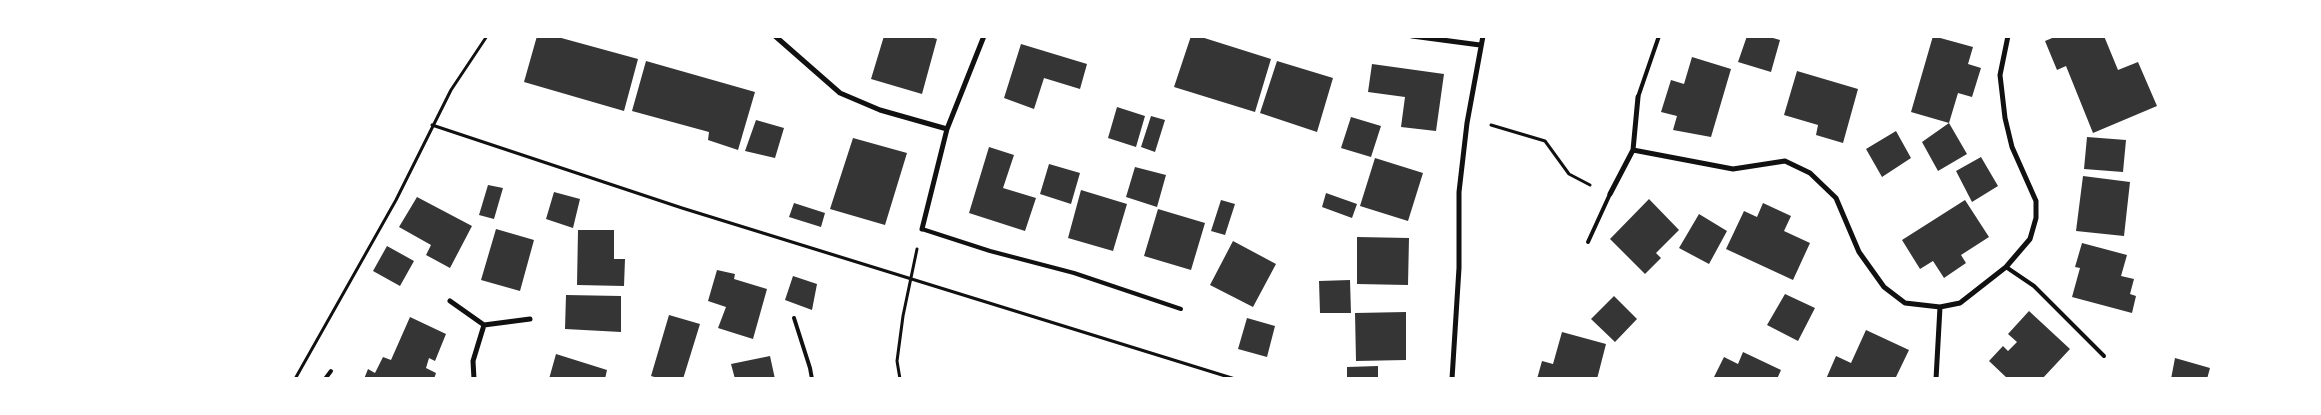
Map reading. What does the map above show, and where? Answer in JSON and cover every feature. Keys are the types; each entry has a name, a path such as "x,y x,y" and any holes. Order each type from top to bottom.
{"street":[{"path":"775,36 840,94 880,110 947,129"},
{"path":"922,229 947,129 984,36"},
{"path":"1412,36 1480,45"},
{"path":"1452,379 1459,276 1459,192 1467,123 1483,36"},
{"path":"1632,150 1733,169 1785,161 1810,173 1836,198 1859,252 1884,287 1905,303 1940,308 1960,303 2006,266 2030,239 2036,218 2036,201 2012,147 2005,118 2000,75 2008,36"},
{"path":"1610,194 1632,150 1638,97"},
{"path":"450,301 484,325 530,319"},
{"path":"1936,379 1940,308"},
{"path":"474,379 473,361 484,325"}],"lane":[{"path":"1638,97 1659,36"},
{"path":"1588,242 1610,194"},
{"path":"922,229 990,251 1074,273 1181,310"},
{"path":"2006,266 2034,286 2104,356"},
{"path":"794,318 812,379"},
{"path":"325,379 331,370"}],"path":[{"path":"295,379 396,200 432,124 451,90 487,36"},
{"path":"432,124 682,208 1235,379"},
{"path":"1491,125 1546,141 1570,174 1590,185"},
{"path":"900,379 897,361 910,278 922,229"}],"building":[{"path":"537,36 554,36 638,59 624,111 524,82"},
{"path":"884,36 927,36 937,39 922,94 871,79"},
{"path":"1191,36 1198,36 1271,59 1255,112 1174,87"},
{"path":"1747,36 1766,36 1780,40 1771,72 1738,62"},
{"path":"1933,36 1973,47 1968,64 1981,68 1972,97 1958,93 1949,123 1911,112"},
{"path":"2057,36 2104,36 2118,70 2138,62 2157,106 2093,133 2066,66 2057,70 2045,41"},
{"path":"1021,44 1087,64 1080,89 1044,78 1034,109 1004,98"},
{"path":"1692,57 1731,69 1711,137 1673,130 1677,116 1661,112 1671,80 1684,84"},
{"path":"646,61 755,92 738,150 708,140 709,132 632,111"},
{"path":"1277,61 1333,78 1317,132 1260,113"},
{"path":"1372,64 1444,74 1436,131 1401,127 1405,97 1368,92"},
{"path":"1797,71 1858,89 1843,143 1816,135 1818,125 1784,115"},
{"path":"1117,107 1145,116 1136,147 1108,138"},
{"path":"1151,116 1165,120 1155,152 1141,147"},
{"path":"1351,117 1381,126 1371,157 1341,148"},
{"path":"756,120 784,128 775,158 745,151"},
{"path":"1949,123 1967,154 1938,171 1922,142"},
{"path":"1896,131 1911,158 1882,177 1866,149"},
{"path":"2087,137 2126,140 2123,172 2084,169"},
{"path":"853,138 907,153 885,225 830,209"},
{"path":"989,147 1014,155 1003,188 1036,198 1025,231 969,213"},
{"path":"1981,157 1998,186 1972,202 1956,171"},
{"path":"1375,158 1423,173 1408,221 1360,206"},
{"path":"1049,164 1080,173 1071,204 1040,194"},
{"path":"1135,167 1166,175 1157,207 1126,197"},
{"path":"2083,176 2130,182 2124,236 2076,231"},
{"path":"488,185 503,188 494,219 479,215"},
{"path":"1081,190 1127,204 1113,251 1068,238"},
{"path":"554,192 580,199 573,228 546,219"},
{"path":"1326,193 1357,204 1352,218 1322,207"},
{"path":"417,197 472,226 450,268 426,255 431,245 399,227"},
{"path":"1649,199 1679,230 1656,253 1661,258 1645,274 1610,239"},
{"path":"1221,200 1235,204 1225,235 1211,231"},
{"path":"1965,200 1989,237 1961,255 1966,263 1944,278 1933,261 1920,269 1902,240"},
{"path":"794,203 825,213 821,227 789,217"},
{"path":"1763,203 1791,216 1784,231 1810,243 1793,280 1726,249 1744,211 1757,217"},
{"path":"1158,209 1205,223 1191,270 1144,256"},
{"path":"1699,214 1727,231 1709,264 1679,248"},
{"path":"496,229 534,240 520,291 481,280"},
{"path":"578,230 614,230 614,259 625,259 624,286 577,285"},
{"path":"1357,237 1409,238 1408,285 1357,284"},
{"path":"1233,241 1276,264 1253,307 1210,285"},
{"path":"2082,243 2127,255 2121,276 2134,279 2130,294 2136,296 2132,313 2072,297 2080,268 2075,267"},
{"path":"387,246 414,261 400,286 373,271"},
{"path":"717,270 735,274 734,279 767,289 753,339 718,328 726,307 708,301"},
{"path":"793,276 817,284 812,310 785,300"},
{"path":"1350,280 1351,313 1320,313 1319,281"},
{"path":"1785,294 1815,308 1798,341 1767,325"},
{"path":"566,295 621,296 621,332 565,329"},
{"path":"1614,296 1637,319 1615,342 1591,319"},
{"path":"2029,311 2070,349 2042,379 2008,379 1989,361 2003,346 2008,351 2017,342 2008,334"},
{"path":"1406,312 1406,360 1356,361 1355,313"},
{"path":"669,315 700,324 683,379 661,379 651,376"},
{"path":"410,317 446,334 435,361 429,358 426,368 436,373 434,379 364,379 368,369 375,373 383,357 391,360"},
{"path":"1247,318 1275,326 1267,357 1238,349"},
{"path":"1866,330 1909,350 1896,377 1899,379 1826,379 1836,356 1851,363"},
{"path":"1562,332 1606,344 1597,379 1537,379 1542,361 1553,364"},
{"path":"1743,352 1781,370 1777,379 1713,379 1724,357 1738,364"},
{"path":"556,354 607,370 605,379 549,379"},
{"path":"770,356 775,379 735,379 731,364"},
{"path":"2175,358 2210,368 2207,379 2171,379"},
{"path":"1378,366 1378,379 1347,379 1347,367"}]}
